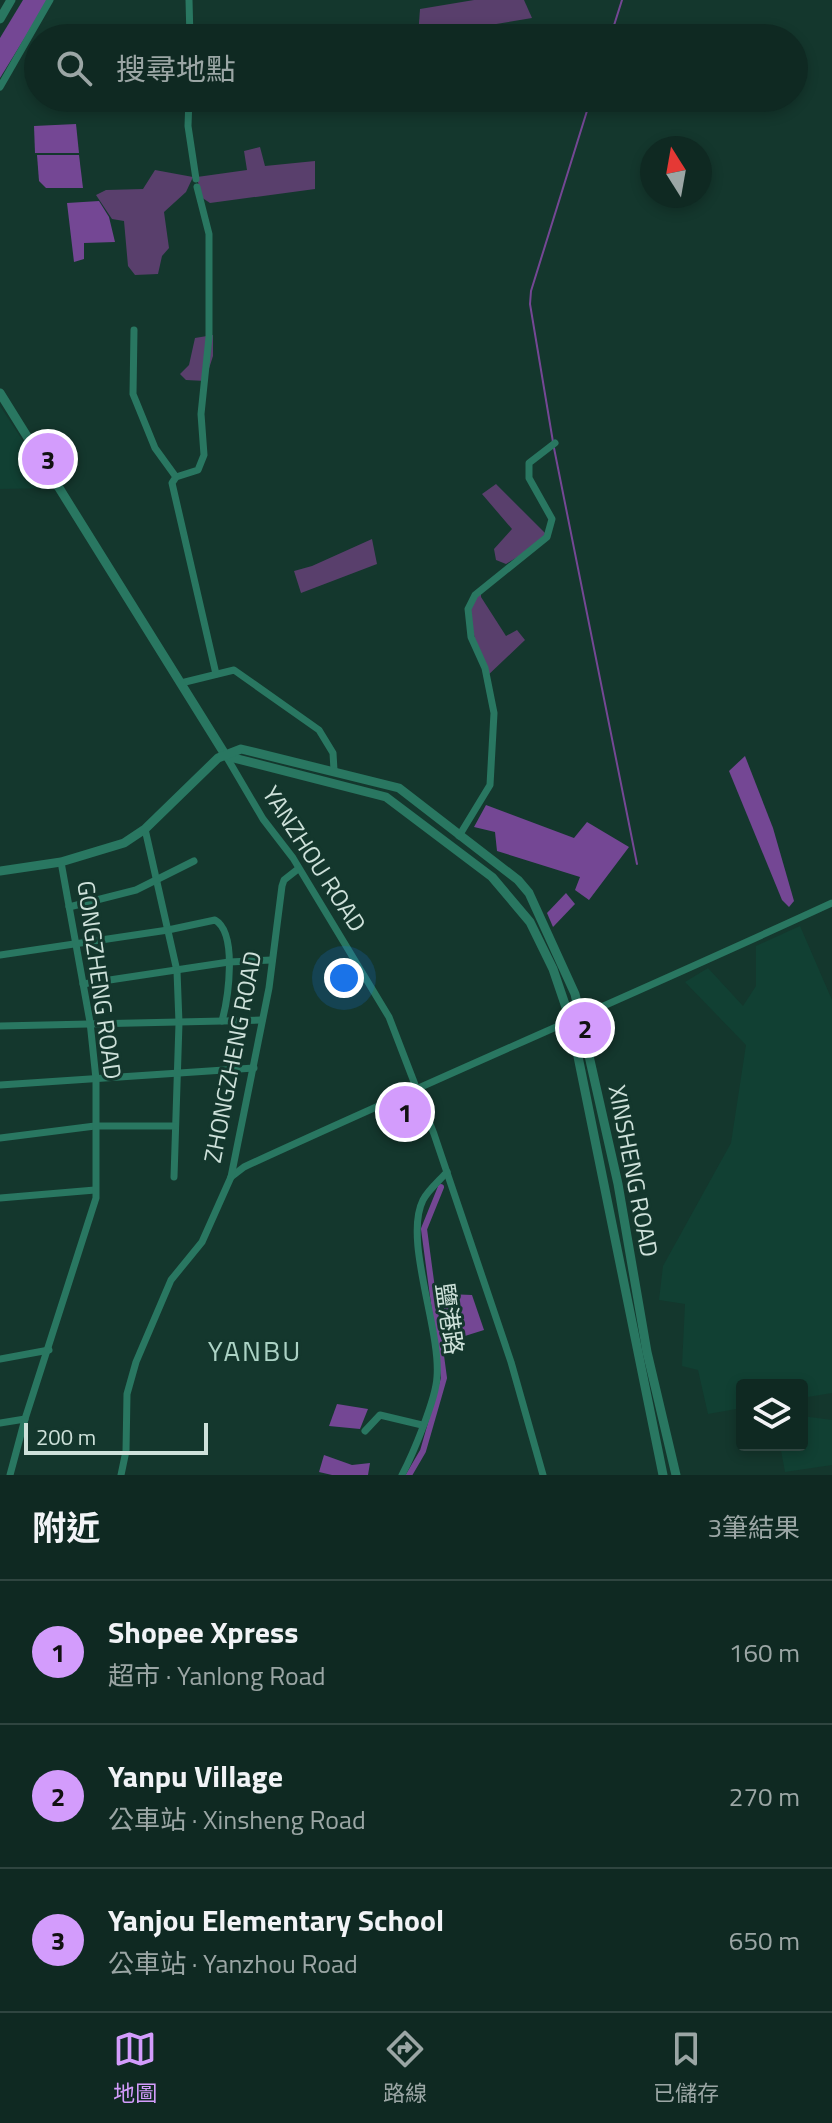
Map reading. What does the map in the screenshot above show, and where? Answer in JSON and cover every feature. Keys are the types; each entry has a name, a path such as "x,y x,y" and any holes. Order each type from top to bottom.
{"street":[{"path":"0,19 11,0"},
{"path":"36,24 50,0"},
{"path":"189,0 190,24"},
{"path":"0,87 24,45"},
{"path":"188,112 196,183 209,234 209,337 201,414 204,455 198,470 176,477 172,483 216,674"},
{"path":"134,330 133,394 155,448 176,477"},
{"name":"YANZHOU ROAD","path":"0,393 263,819 293,858 389,1017 447,1172 511,1362 543,1475"},
{"path":"459,836 490,785 494,713 485,668 471,637 468,609 475,595 547,537 552,519 529,478 529,463 555,443"},
{"path":"181,683 234,670 319,730 333,753 334,770"},
{"name":"XINSHENG ROAD","path":"226,756 241,749 399,788 518,880 529,893 575,994 576,1019 663,1475"},
{"path":"0,871 61,862 124,843 145,829 218,758 226,756"},
{"name":"XINSHENG ROAD","path":"226,756 386,797 492,877 530,922 576,1019 618,1184 647,1352 676,1475"},
{"path":"145,829 177,971 179,1023 174,1177"},
{"path":"69,907 125,893 194,861"},
{"name":"GONGZHENG ROAD","path":"10,1475 96,1198 96,1079 90,1022 61,862"},
{"name":"ZHONGZHENG ROAD","path":"121,1475 126,1451 127,1394 136,1362 171,1280 202,1242 231,1177 254,1068 282,886 284,880 298,869"},
{"path":"231,1177 244,1167 832,903"},
{"path":"0,955 215,920 225,929 229,962 222,1021"},
{"path":"83,984 229,962 272,960"},
{"path":"0,1026 262,1020"},
{"path":"0,1085 254,1068"},
{"path":"0,1138 95,1126 175,1126"},
{"name":"鹽港路","path":"402,1475 437,1377 418,1250 419,1218 423,1199 447,1172"},
{"path":"0,1198 95,1190"},
{"path":"0,1359 49,1350"},
{"path":"365,1431 380,1415 422,1425"},
{"path":"0,1423 25,1419"}],"shaded area":[{"path":"23,0 48,0 33,24 24,24 24,39 0,78 0,38"},
{"path":"474,0 524,0 532,18 496,24 419,24 420,9"},
{"path":"76,124 79,153 35,153 34,126"},
{"path":"260,147 265,166 315,161 315,189 210,203 201,197 197,177 247,170 244,151"},
{"path":"37,155 79,155 83,188 46,188 39,181"},
{"path":"155,170 193,177 186,192 164,212 169,248 162,256 158,274 135,275 128,266 124,221 112,219 96,195 106,190 143,189"},
{"path":"99,201 109,217 115,242 84,243 84,259 74,262 67,203"},
{"path":"213,335 213,356 205,381 186,380 180,374 189,365 195,338"},
{"path":"0,406 54,488 0,489"},
{"path":"496,484 546,534 531,549 506,564 496,560 494,549 512,529 482,494"},
{"path":"372,539 377,564 301,593 294,571"},
{"path":"481,586 481,597 506,636 517,630 525,640 485,678 467,608"},
{"path":"745,756 773,828 794,901 789,907 782,900 729,771"},
{"path":"486,805 574,838 587,822 629,847 589,900 575,890 580,877 497,851 495,832 474,827"},
{"path":"566,893 575,904 553,927 547,913"},
{"path":"800,926 832,1000 832,1393 808,1397 808,1379 736,1379 736,1409 708,1414 698,1370 682,1366 685,1304 659,1300 663,1266 731,1143 746,1045 685,982 708,968 743,1006 756,986 756,946"},
{"path":"472,1295 484,1330 449,1341 442,1296"},
{"path":"337,1404 368,1409 360,1429 329,1426"},
{"path":"808,1417 832,1420 832,1465 785,1472 781,1451 808,1451"},
{"path":"324,1455 352,1465 370,1463 368,1475 319,1472"}],"waterway":[{"path":"614,24 622,0"},
{"path":"553,442 530,304 531,291 587,112"},
{"path":"554,448 637,864"},
{"path":"409,1475 423,1451 444,1378 424,1229 441,1187"}],"place":[{"name":"Yanjou Elementary School","path":"48,459"},
{"name":"Yanpu Village","path":"585,1028"},
{"name":"Shopee Xpress","path":"405,1112"}],"district":[{"name":"YANBU","path":"255,1351"}]}
